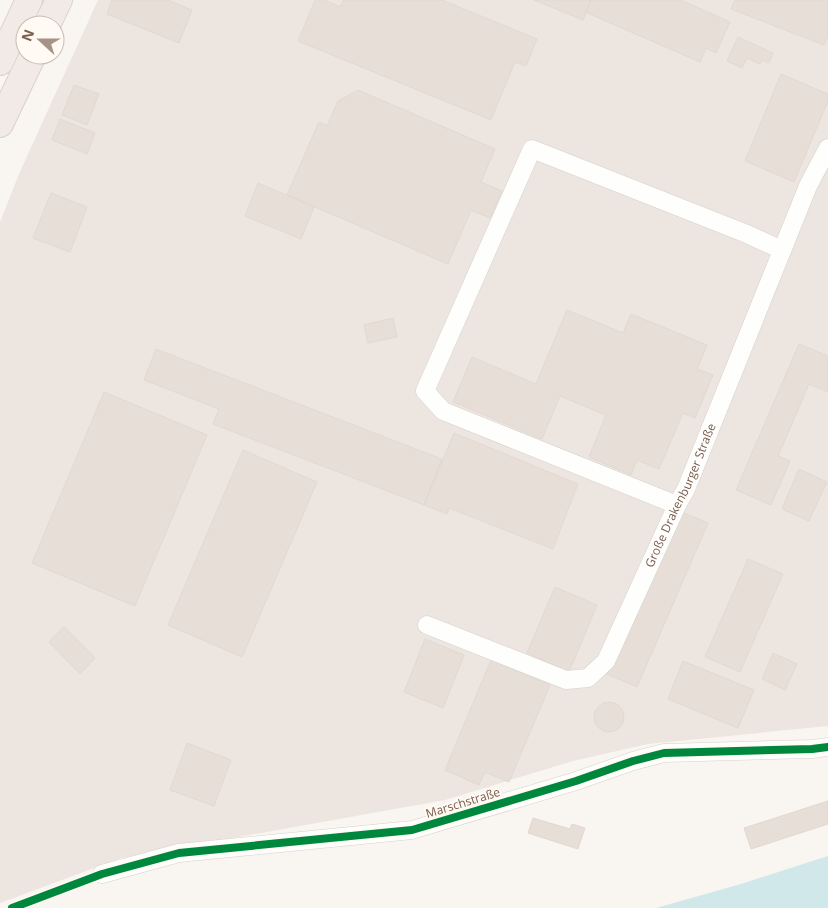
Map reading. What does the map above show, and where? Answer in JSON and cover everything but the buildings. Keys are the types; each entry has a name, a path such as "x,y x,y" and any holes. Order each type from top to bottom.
{"highway":[{"path":"0,62 29,0"},
{"path":"52,15 59,0"},
{"path":"0,124 28,65"}],"street":[{"name":"Große Drakenburger Straße","path":"426,625 566,680 588,678 606,661 676,505 686,488 808,186 828,148"},
{"path":"676,505 443,411 425,391 532,149 782,250"},
{"name":"Marschstraße","path":"102,874 179,854 412,830 576,781 632,761 664,753 828,747"}],"shaded area":[{"path":"98,0 828,0 828,726 648,744 573,761 445,800 121,858 0,903 0,222 19,174"}],"water":[{"path":"828,856 828,908 656,908 741,884"}],"cycle path":[{"path":"12,908 102,874 179,853 412,830 664,753 828,747"}]}
